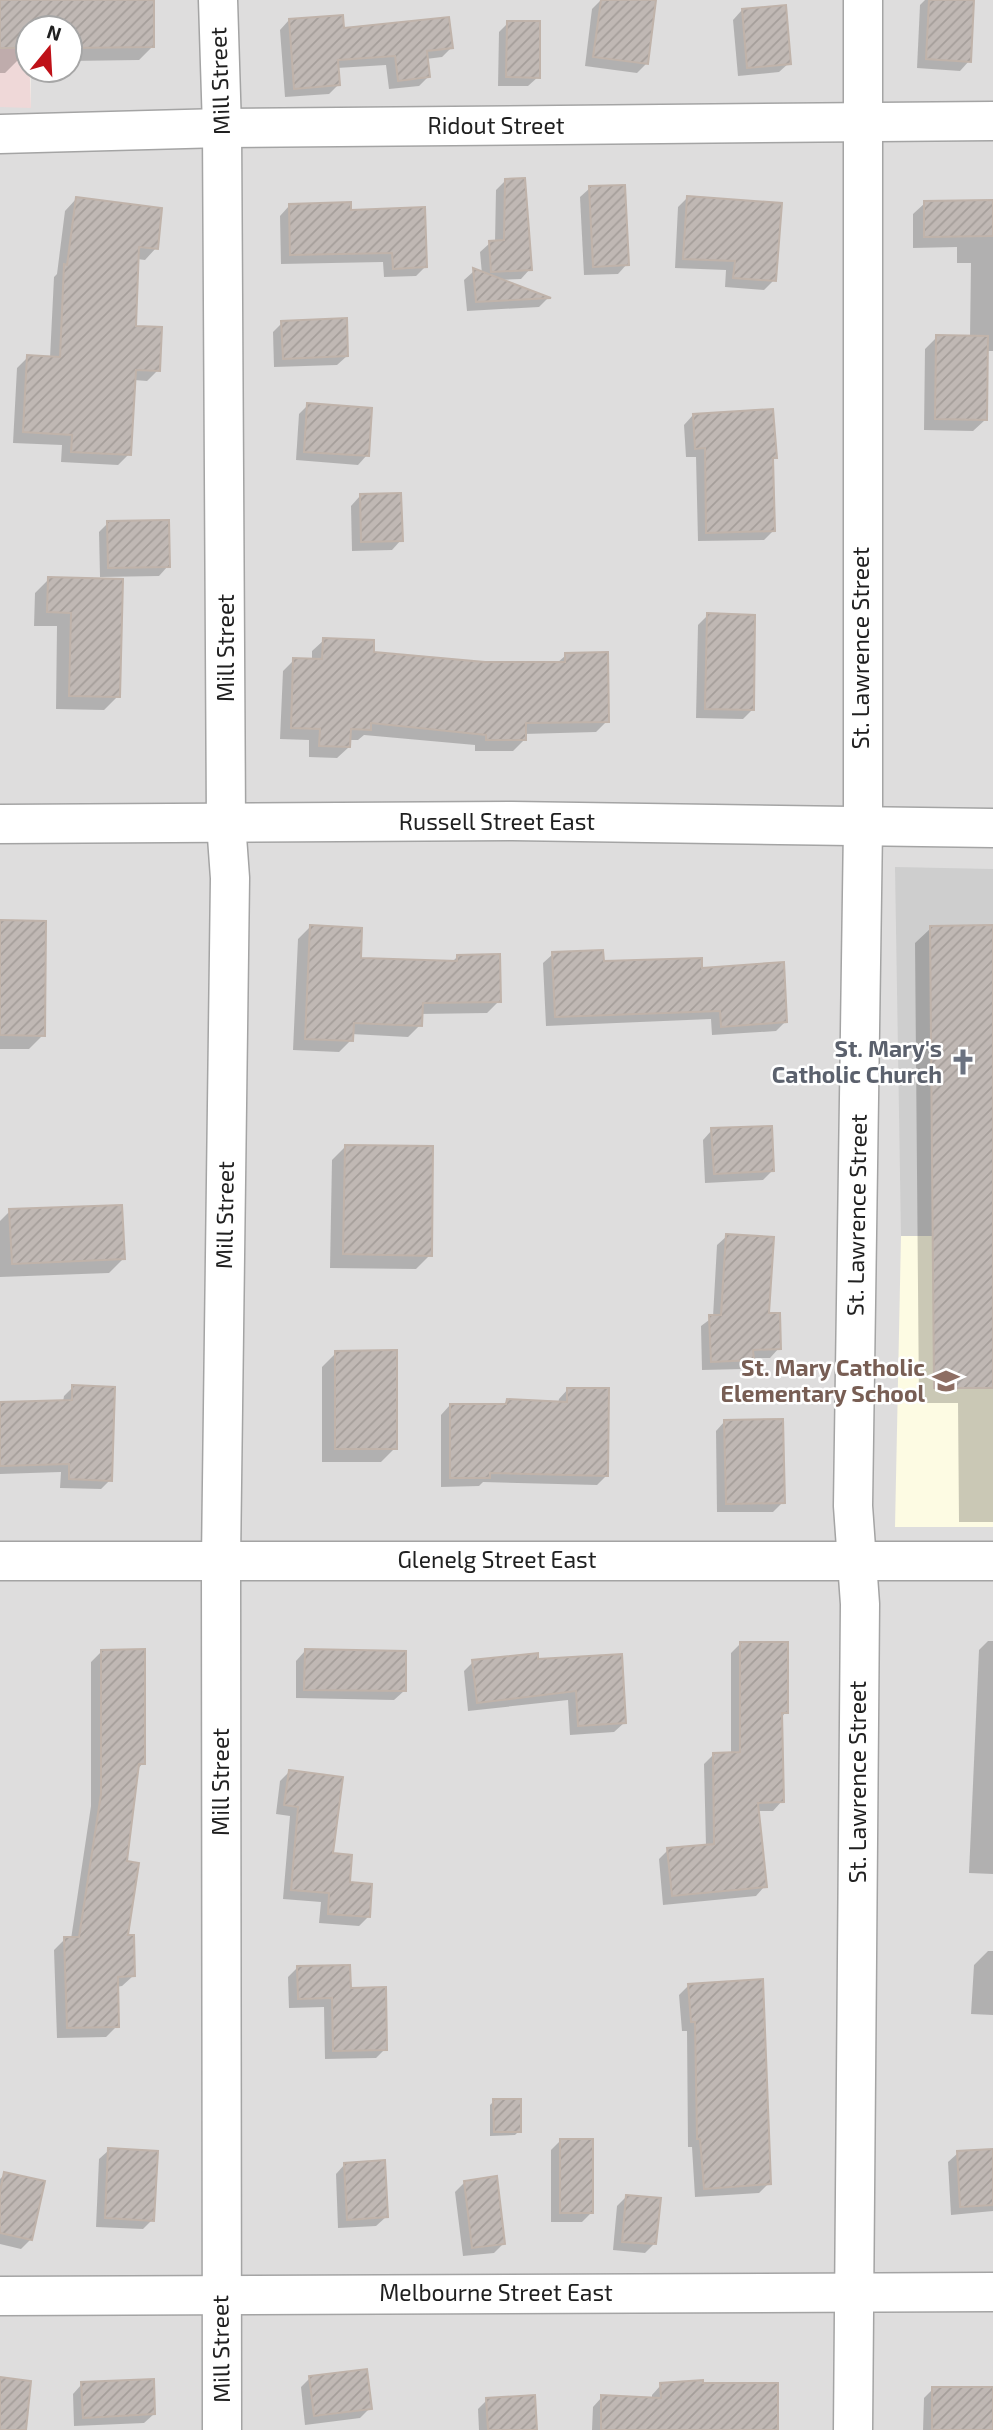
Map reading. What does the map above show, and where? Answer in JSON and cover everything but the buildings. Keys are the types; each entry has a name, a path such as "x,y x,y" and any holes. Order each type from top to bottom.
{"street":[{"name":"Mill Street","path":"218,0 222,128 226,823 230,878 221,1560 222,2430"},
{"name":"St. Lawrence Street","path":"853,2430 860,1618 853,1506 863,827 863,0"},
{"name":"Ridout Street","path":"0,134 222,128 993,121"},
{"name":"Russell Street East","path":"0,824 512,821 993,828"},
{"name":"Glenelg Street East","path":"0,1561 993,1561"},
{"name":"Melbourne Street East","path":"0,2296 221,2293 993,2292"}],"shaded area":[{"path":"0,0 14,14 14,84 30,84 31,108 0,107"},
{"path":"29,0 993,0 993,2430 0,2430 0,107 31,107 31,84 84,84 84,14 50,14"},
{"path":"895,867 993,869 993,1236 901,1236"},
{"name":"St. Mary Catholic Elementary School","path":"901,1236 993,1236 993,1527 895,1527"}],"place":[{"name":"St. Mary's Catholic Church","path":"963,1062"},
{"name":"St. Mary Catholic Elementary School","path":"946,1381"}]}
